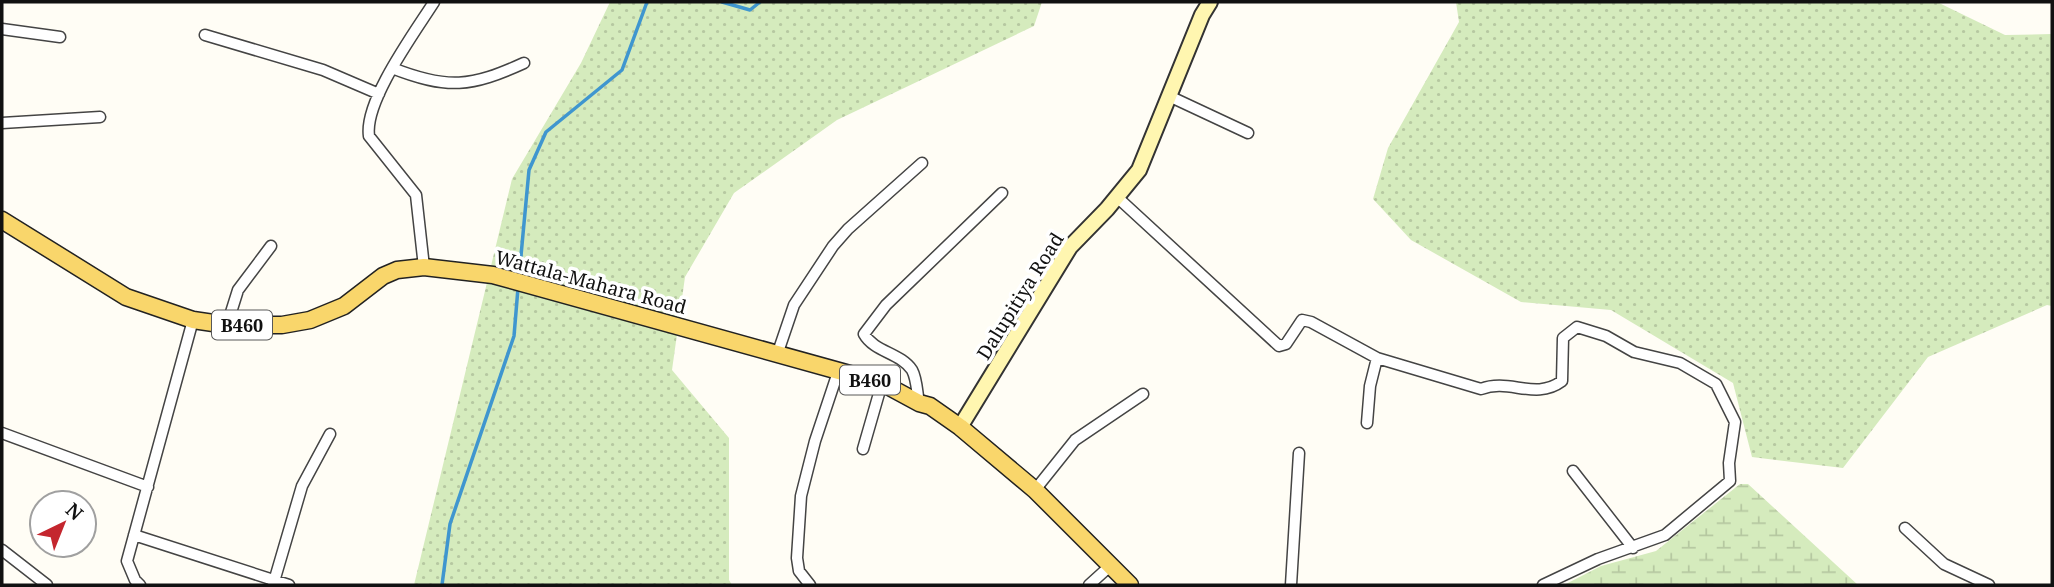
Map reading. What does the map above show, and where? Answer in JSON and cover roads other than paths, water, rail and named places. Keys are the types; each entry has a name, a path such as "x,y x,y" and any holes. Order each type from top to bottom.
{"main road":[{"name":"Wattala-Mahara Road","path":"2,220 126,297 193,320 227,325 282,325 310,320 344,306 383,276 397,270 424,267 493,275 882,383 930,406 960,428 1035,490 1130,585"}],"street":[{"path":"424,267 416,195 369,136 368,127 379,94 392,68 434,2"},
{"name":"Dalupitiya Road","path":"960,428 1070,247 1139,170 1209,2"},
{"path":"2,29 60,37"},
{"path":"205,36 323,70 379,94"},
{"path":"392,68 415,77 456,84 487,79 524,63"},
{"path":"1171,97 1248,133"},
{"path":"2,123 100,117"},
{"path":"777,355 794,305 833,246 848,229 922,163"},
{"path":"919,403 914,372 905,363 868,341 864,334 886,305 1002,193"},
{"path":"1117,197 1279,346 1286,344 1302,320 1311,321 1377,358 1481,389 1495,384 1533,390 1553,388 1562,381 1563,338 1577,327 1606,335 1634,352 1680,363 1716,384 1735,422 1729,463 1730,481 1665,535 1598,559 1543,585"},
{"path":"227,325 238,290 271,246"},
{"path":"140,585 127,561 193,320"},
{"path":"1367,423 1370,386 1377,358"},
{"path":"810,585 799,571 797,558 801,496 815,441 838,372"},
{"path":"863,449 882,383"},
{"path":"1035,490 1075,440 1143,394"},
{"path":"2,433 148,487"},
{"path":"274,583 302,486 330,433"},
{"path":"1291,585 1299,453"},
{"path":"1573,471 1633,548"},
{"path":"1905,528 1944,564 1989,585"},
{"path":"134,535 274,583 289,585"},
{"path":"2,550 47,585"},
{"path":"1089,585 1110,566"}],"waterway":[{"path":"519,277 529,170 546,132 622,70 647,2"},
{"path":"722,2 750,10 760,2"},
{"path":"442,585 450,524 514,336 518,288"}]}
